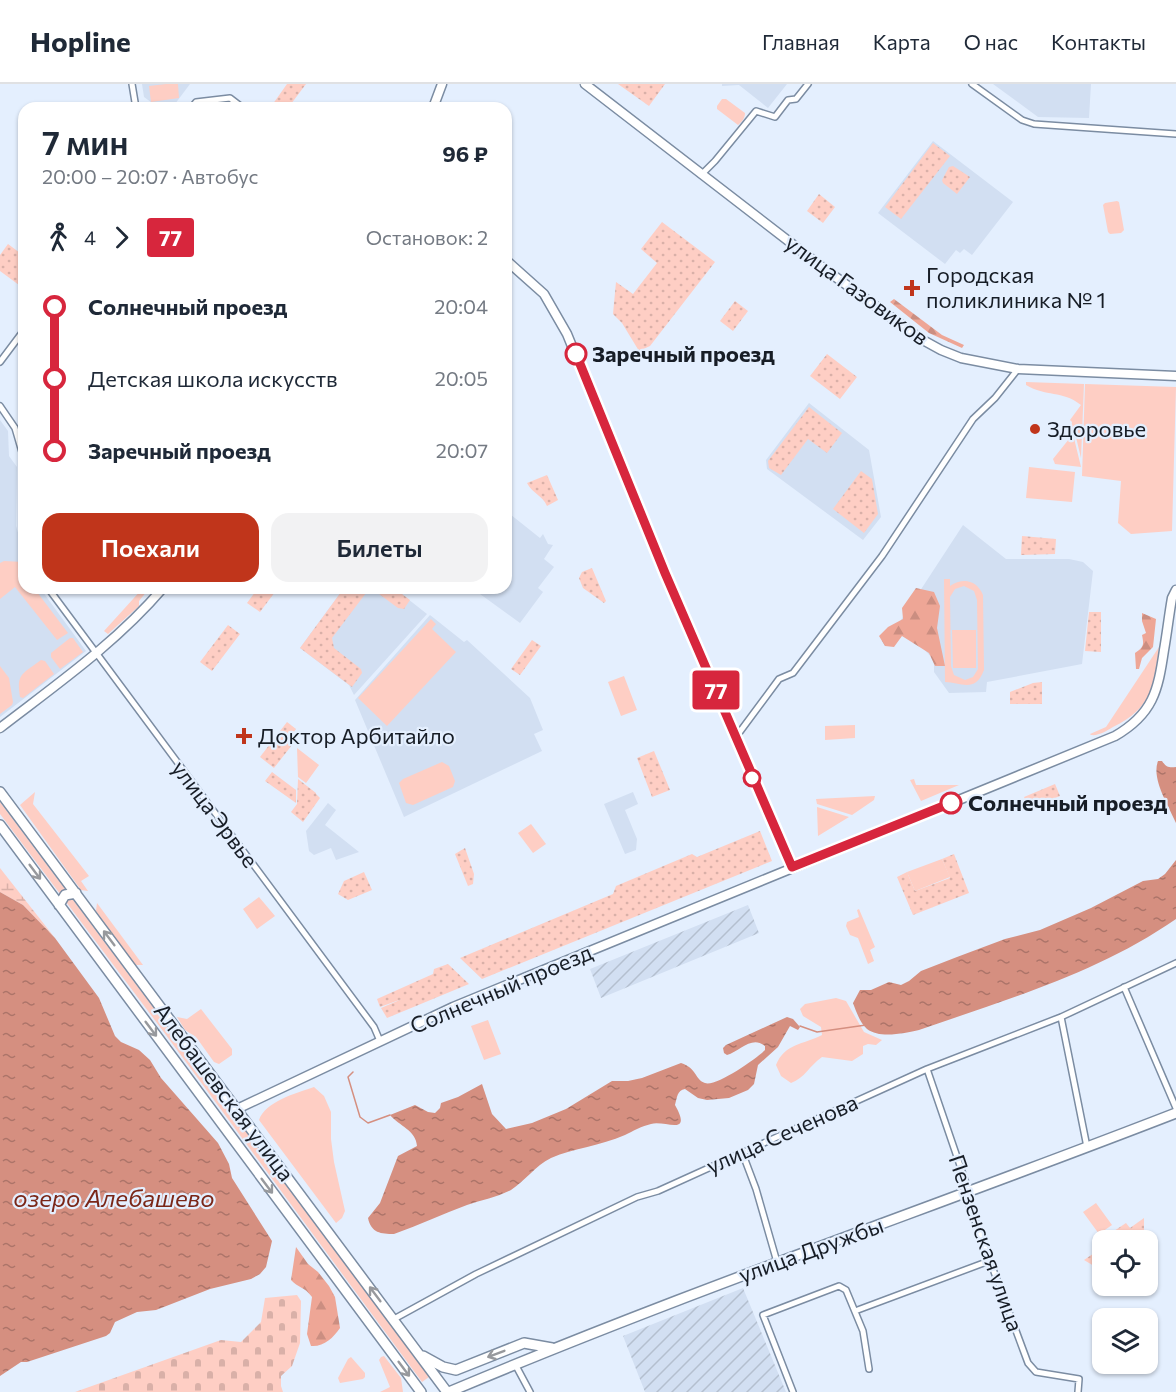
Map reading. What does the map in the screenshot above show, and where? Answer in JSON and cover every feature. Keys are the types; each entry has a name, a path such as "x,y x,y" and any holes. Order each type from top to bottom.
{"main road":[{"name":"Алебашевская улица","path":"0,792 448,1392"},
{"name":"Алебашевская улица","path":"0,825 421,1392"},
{"path":"59,905 65,895 76,893"},
{"name":"улица Дружбы","path":"448,1392 552,1348 1176,1113"},
{"path":"421,1355 442,1367 456,1370 524,1343 552,1348"}],"street":[{"path":"132,84 135,102"},
{"path":"435,102 442,84"},
{"name":"улица Газовиков","path":"585,84 701,175 921,339 961,358 1018,369 1176,376"},
{"path":"701,175 756,111 775,117 788,100 796,99 808,84"},
{"path":"972,84 1022,120 1034,124 1176,134"},
{"path":"196,102 230,98 235,102"},
{"path":"512,265 544,294 567,334 648,534 792,867"},
{"path":"0,362 18,338"},
{"path":"736,737 779,679 793,674 882,556 973,419 995,398 1018,369"},
{"path":"0,406 15,428 18,438"},
{"name":"Солнечный проезд","path":"237,1109 473,999 1115,736 1127,729 1145,712 1154,697 1160,681 1172,598 1176,590"},
{"name":"улица Эрвье","path":"52,594 374,1027 380,1041"},
{"path":"0,728 96,655 139,615 158,594"},
{"name":"улица Сеченова","path":"394,1319 476,1274 637,1197 658,1191 927,1069 1061,1017 1176,963"},
{"path":"1124,987 1176,1108"},
{"path":"1061,1017 1087,1147"},
{"name":"Пензенская улица","path":"927,1069 967,1186 966,1192 989,1261 1029,1363 1036,1372 1080,1379 1078,1392"},
{"path":"742,1152 756,1189 777,1262"},
{"path":"855,1311 989,1261"},
{"path":"793,1392 763,1315 839,1286 846,1290 863,1331 869,1369"},
{"path":"515,1364 530,1392"}],"shaded area":[{"path":"142,84 190,84 176,102 151,102 144,97"},
{"path":"722,84 787,84 768,108 739,85 722,86"},
{"path":"993,84 1091,84 1089,118 1038,117"},
{"path":"933,141 1013,202 972,255 964,249 960,253 956,250 945,264 878,213"},
{"path":"809,403 869,450 881,517 863,540 767,469 766,460"},
{"path":"0,420 8,431 9,456 17,467 18,594 44,594 86,651 0,717"},
{"path":"512,516 540,538 543,534 548,544 553,545 544,559 554,567 538,588 543,592 520,623 480,594 512,594"},
{"path":"963,525 1006,559 1069,559 1083,562 1093,571 1082,664 987,682 986,692 949,693 934,672 934,660 899,623"},
{"path":"340,594 402,594 427,614 354,695 349,685 300,648"},
{"path":"430,615 464,642 467,640 530,698 543,730 534,734 542,751 404,817 355,700"},
{"path":"633,792 638,804 625,810 637,839 636,850 625,854 604,804"},
{"path":"328,803 336,810 325,825 359,852 336,860 331,848 314,855 309,851 306,831"},
{"path":"748,905 759,933 601,998 590,969"},
{"path":"743,1288 786,1392 645,1392 623,1336"}],"green space":[{"path":"178,84 179,98 151,102 149,86"},
{"path":"287,84 306,84 292,102 274,102"},
{"path":"618,84 665,84 649,106"},
{"path":"722,99 726,99 745,113 738,125 717,109"},
{"path":"933,143 950,156 901,219 885,207"},
{"path":"953,166 970,177 957,194 942,180 949,167"},
{"path":"819,194 835,207 823,223 807,211"},
{"path":"1117,201 1124,230 1121,233 1110,234 1103,205"},
{"path":"662,222 715,262 650,346 639,351 622,323 613,314 616,282 633,294 657,263 641,249"},
{"path":"8,244 18,252 18,284 0,271 0,255"},
{"path":"894,299 942,335 964,345 962,348 929,333 890,302"},
{"path":"735,301 748,311 733,331 720,321"},
{"path":"827,354 857,377 840,399 810,376"},
{"path":"1026,382 1084,384 1081,458 1070,420 1081,405 1067,397 1033,389 1026,385"},
{"path":"1085,384 1176,387 1172,531 1131,534 1118,523 1121,481 1082,476"},
{"path":"809,407 842,433 827,453 808,439 781,475 769,468 768,461"},
{"path":"1073,434 1081,467 1055,464 1053,459"},
{"path":"1029,467 1075,472 1072,502 1026,498"},
{"path":"861,471 872,479 878,514 864,533 833,509"},
{"path":"547,475 558,500 547,506 527,483"},
{"path":"1022,536 1056,539 1055,554 1021,555"},
{"path":"18,562 18,591 15,587 0,599 0,563"},
{"path":"592,568 606,601 604,603 583,588 579,578 582,572"},
{"path":"944,579 950,579 950,586 965,581 973,583 983,595 984,670 972,684 945,682","holes":["964,586 974,591 977,600 978,669 973,677 965,680 954,675 951,666 950,597 955,589"]},
{"path":"916,588 934,592 940,606 937,628 945,666 935,666 929,653 902,636 894,647 885,646 879,636 888,627 903,619 902,608"},
{"path":"21,594 39,594 68,633 57,640"},
{"path":"138,594 145,594 139,601 139,606 108,634 104,631"},
{"path":"254,594 274,594 260,612 247,603"},
{"path":"340,594 365,594 332,638 334,648 361,669 362,673 352,687 300,648"},
{"path":"379,594 402,594 410,600 404,609 398,608"},
{"path":"1089,612 1101,612 1101,652 1085,651"},
{"path":"1142,613 1156,619 1153,647 1142,658 1139,669 1136,669 1135,653 1142,647 1142,635 1146,633"},
{"path":"431,619 436,624 432,629 456,652 387,726 358,698"},
{"path":"228,625 240,634 212,671 200,662"},
{"path":"952,630 976,630 976,668 953,668"},
{"path":"73,638 83,652 60,669 51,657 51,653"},
{"path":"532,640 541,646 520,675 511,669"},
{"path":"1159,647 1153,684 1143,704 1126,720 1102,733 1091,735 1106,727"},
{"path":"41,660 45,661 54,674 23,698 20,697 20,678"},
{"path":"0,666 9,678 13,702 0,714"},
{"path":"624,676 637,710 621,716 608,682"},
{"path":"1042,682 1042,704 1010,704 1010,692"},
{"path":"287,722 296,729 287,741 292,745 274,768 260,757"},
{"path":"855,725 855,738 825,740 825,726"},
{"path":"297,748 319,765 306,783 298,777"},
{"path":"654,751 670,790 652,797 637,758"},
{"path":"442,762 449,766 455,781 453,787 413,805 406,803 399,783 403,779"},
{"path":"272,772 296,790 296,803 265,781"},
{"path":"298,779 320,798 303,822 291,812 297,804"},
{"path":"914,779 916,785 959,785 921,801 910,780"},
{"path":"1055,784 1060,796 1030,809 1024,797"},
{"path":"35,792 33,804 89,876 81,881 88,891 81,890 20,805"},
{"path":"875,796 874,800 852,815 817,804 816,799"},
{"path":"0,802 429,1377 422,1382 0,814"},
{"path":"817,807 849,817 818,836"},
{"path":"531,824 546,844 533,853 518,833"},
{"path":"760,831 772,861 482,979 460,958 613,894 616,886 692,854 697,857"},
{"path":"465,848 474,874 473,884 468,886 455,854"},
{"path":"954,854 969,893 913,915 897,877 907,872 915,891 950,878 942,859"},
{"path":"942,859 950,877 915,891 907,872"},
{"path":"0,868 55,938 23,905 0,892"},
{"path":"364,872 372,890 348,900 338,894 344,881"},
{"path":"259,897 275,916 257,929 243,909"},
{"path":"97,903 143,965 135,965 96,911"},
{"path":"859,909 875,947 870,950 874,961 868,964 858,938 850,935 846,926 847,922 859,917 857,910"},
{"path":"448,964 469,984 387,1018 381,1008 402,999 380,1007 377,999 433,974 434,969"},
{"path":"836,998 846,1001 864,1032 882,1040 876,1045 863,1046 863,1054 852,1061 822,1057 800,1078 791,1083 781,1076 776,1065 780,1058 790,1048 822,1035 821,1027 803,1016 800,1009 805,1004"},
{"path":"201,1009 232,1049 232,1055 219,1064 214,1062 196,1037 185,1030 177,1017 187,1019"},
{"path":"488,1020 501,1054 484,1060 471,1026"},
{"path":"314,1087 324,1096 331,1112 334,1162 345,1211 336,1223 259,1120 274,1103"},
{"path":"1096,1203 1112,1225 1105,1230 1096,1230 1083,1212"},
{"path":"1144,1218 1144,1230 1116,1230 1126,1223 1130,1228"},
{"path":"296,1247 308,1264 329,1286 335,1297 340,1328 320,1345 311,1346 307,1334 312,1297 291,1280"},
{"path":"1092,1254 1092,1265 1084,1260"},
{"path":"297,1295 301,1301 300,1343 292,1366 281,1376 283,1392 75,1392 221,1340 241,1342 261,1322 265,1298"},
{"path":"384,1356 401,1378 403,1392 380,1392 390,1387 379,1360"},
{"path":"351,1357 365,1373 365,1377 340,1383 338,1378"}],"water":[{"path":"1158,761 1162,761 1168,767 1176,767 1176,823 1159,784 1156,768"},
{"path":"1176,860 1176,919 1115,955 1052,983 907,1033 872,1032 862,1024 858,1017 853,1003 860,990 871,990 889,982 901,985 921,971 1005,939 1040,930 1091,908 1143,881 1158,879"},
{"name":"озеро Алебашево","path":"0,892 23,905 55,938 99,998 115,1036 121,1042 139,1050 150,1060 161,1078 218,1143 229,1164 232,1178 272,1241 266,1267 251,1279 210,1289 156,1310 137,1312 115,1322 106,1336 21,1362 0,1376"},
{"path":"787,1017 793,1019 800,1027 798,1030 790,1026 778,1047 758,1065 754,1084 748,1090 729,1098 707,1100 698,1098 685,1089 682,1090 675,1105 680,1115 679,1124 651,1124 616,1139 551,1158 511,1190 394,1234 377,1232 369,1223 368,1218 380,1203 398,1156 417,1146 414,1136 390,1115 415,1105 435,1113 441,1103 482,1084 492,1114 506,1129 532,1123 566,1109 612,1081 642,1078 681,1063 690,1068 699,1079 710,1083 736,1071 765,1050 765,1046 755,1042 727,1055 723,1048 726,1045"}],"waterway":[{"path":"800,1026 817,1032 866,1025"},
{"path":"353,1072 348,1077 360,1117 368,1123 390,1115"}],"bus line":[{"name":"77","path":"576,354 673,593 696,641 767,813 792,867 951,803"}],"place":[{"name":"Городская поликлиника № 1","path":"912,288"},
{"name":"Заречный проезд","path":"576,354"},
{"name":"Здоровье","path":"1035,429"},
{"name":"Доктор Арбитайло","path":"244,736"},
{"name":"Солнечный проезд","path":"951,803"}]}
